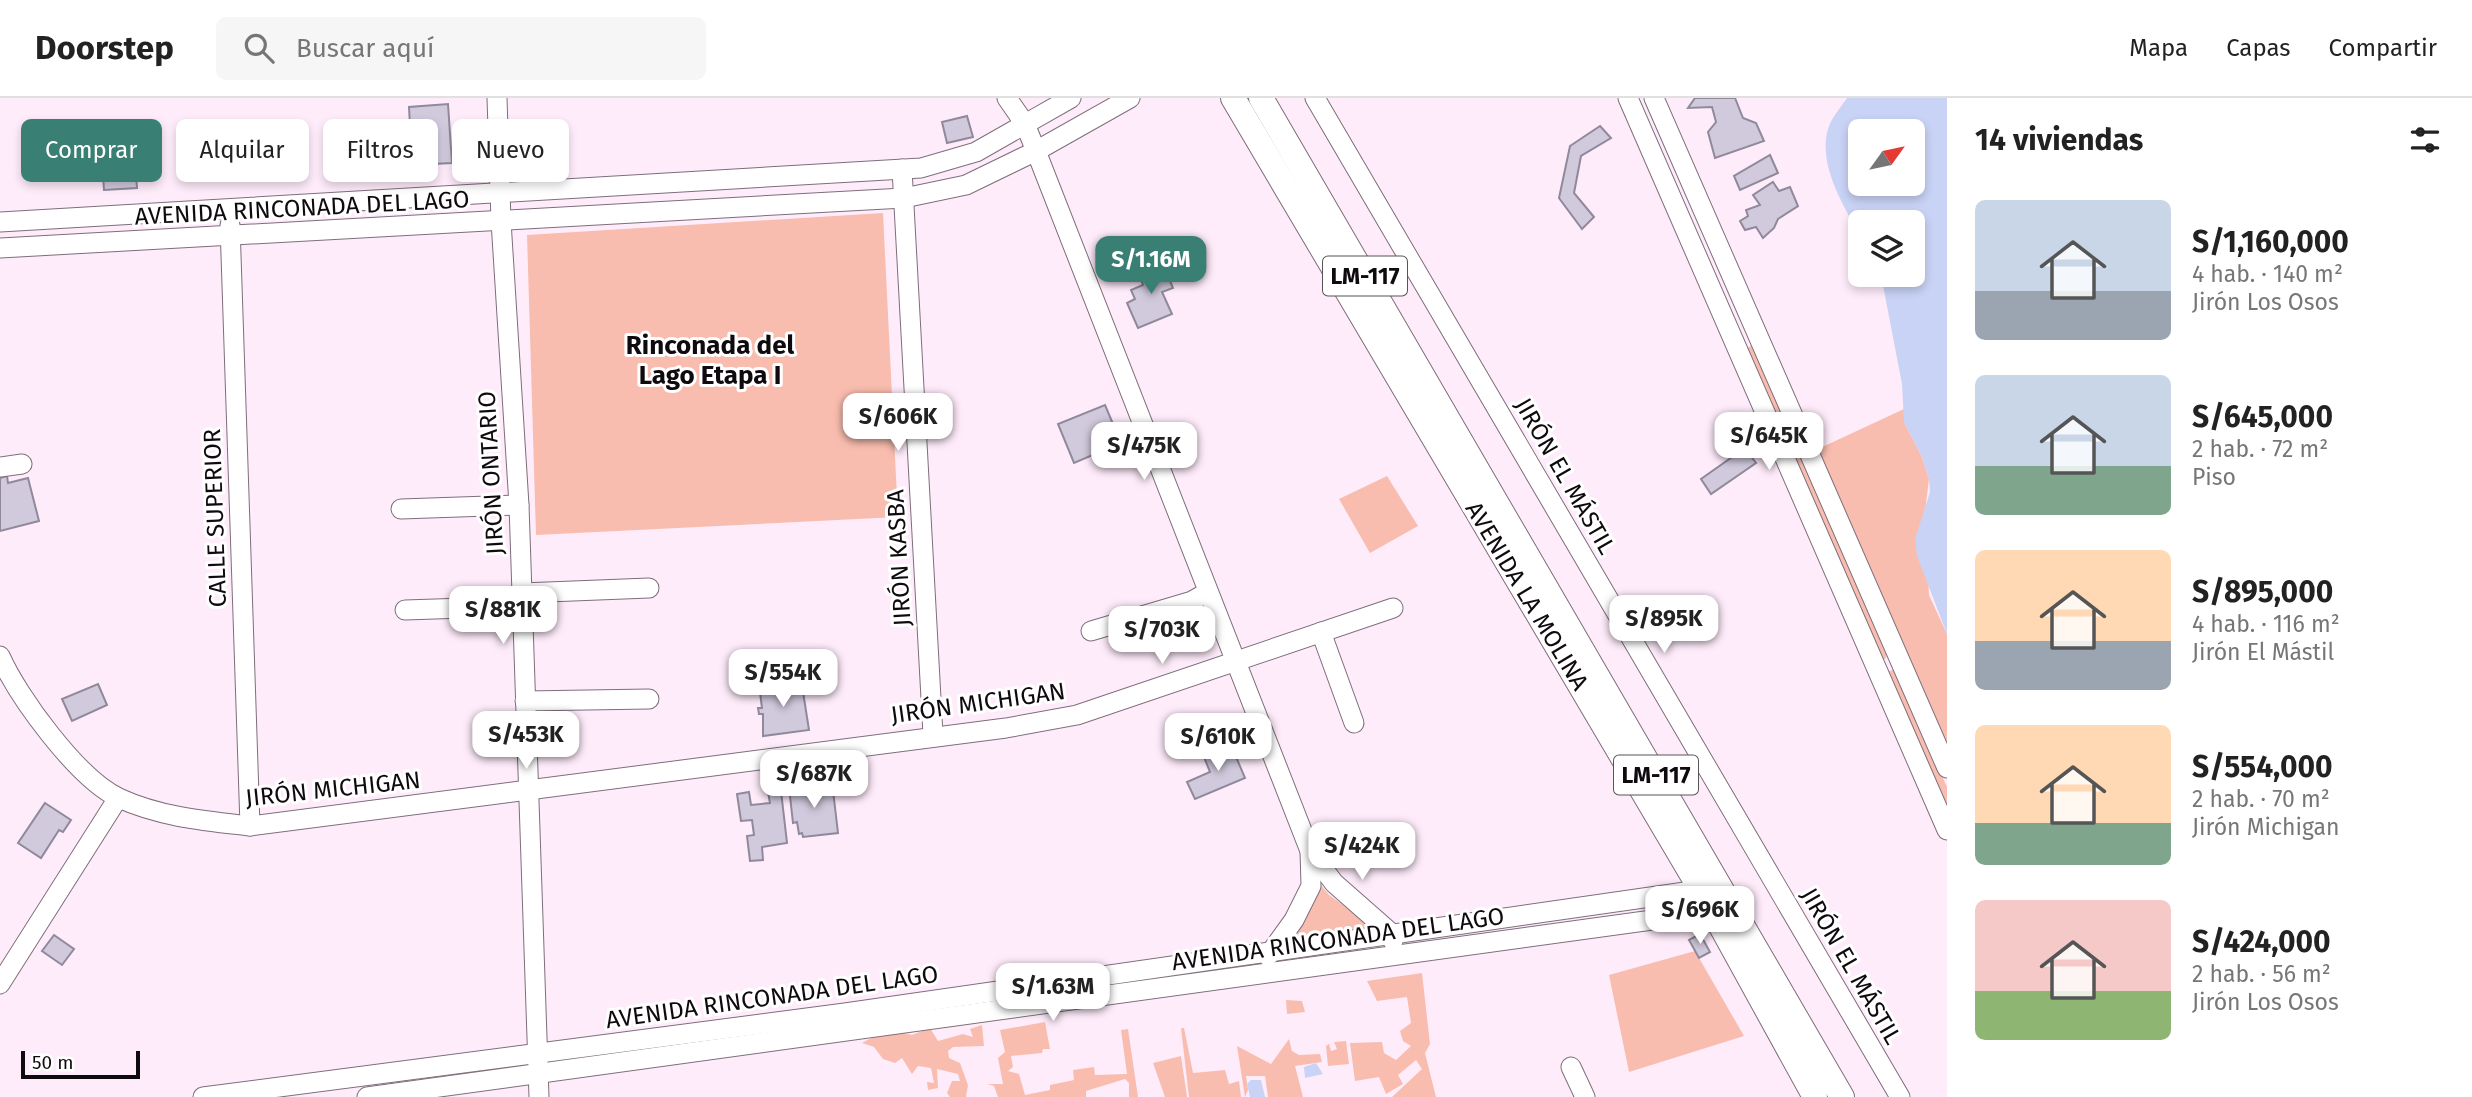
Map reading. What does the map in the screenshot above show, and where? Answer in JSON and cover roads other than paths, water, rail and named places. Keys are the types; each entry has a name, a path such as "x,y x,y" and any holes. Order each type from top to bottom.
{"main road":[{"name":"AVENIDA LA MOLINA","path":"1233,98 1512,570 1711,888"},
{"name":"AVENIDA LA MOLINA","path":"1261,98 1469,454 1711,888 1842,1097"},
{"path":"1469,454 1512,570"},
{"name":"AVENIDA LA MOLINA","path":"1724,910 1815,1097"}],"street":[{"name":"JIRÓN ONTARIO","path":"496,98 519,505 539,1097"},
{"path":"1007,98 1025,124 1036,151 1310,851 1334,883 1392,934 1396,955"},
{"name":"AVENIDA RINCONADA DEL LAGO","path":"0,222 921,168 976,152 1070,98"},
{"name":"AVENIDA RINCONADA DEL LAGO","path":"0,248 904,198 965,185 1036,151 1130,98"},
{"name":"JIRÓN EL MÁSTIL","path":"1315,98 1900,1097"},
{"path":"1628,98 1947,830"},
{"path":"1654,98 1947,768"},
{"path":"1663,98 1666,125"},
{"path":"1661,174 1684,166"},
{"name":"JIRÓN KASBA","path":"902,169 933,735"},
{"name":"CALLE SUPERIOR","path":"230,208 250,826"},
{"path":"1736,346 1759,336"},
{"path":"0,467 22,464"},
{"path":"401,509 519,505"},
{"path":"405,610 649,588"},
{"path":"1091,631 1192,601 1208,592"},
{"name":"JIRÓN MICHIGAN","path":"0,656 37,720 74,762 118,798 181,818 250,826 933,735 1006,728 1077,715 1392,608"},
{"path":"1321,632 1354,723"},
{"path":"525,701 649,699"},
{"path":"0,984 118,798"},
{"path":"1264,973 1269,952 1294,920 1311,886 1310,851"},
{"name":"AVENIDA RINCONADA DEL LAGO","path":"203,1097 845,1013 1711,888"},
{"name":"AVENIDA RINCONADA DEL LAGO","path":"367,1097 537,1076 1724,910"},
{"path":"1539,914 1543,935"},
{"path":"1571,1067 1585,1097"}],"water":[{"path":"1847,98 1947,98 1947,634 1917,556 1915,539 1930,492 1929,479 1922,457 1904,422 1902,384 1883,287 1925,287 1925,210 1848,210 1848,214 1833,183 1826,154 1829,126"},
{"path":"1316,1063 1323,1074 1305,1078 1304,1067"},
{"path":"1251,1080 1261,1080 1265,1097 1250,1097 1247,1084"}],"district":[{"name":"Rinconada del Lago Etapa I","path":"710,360"}]}
